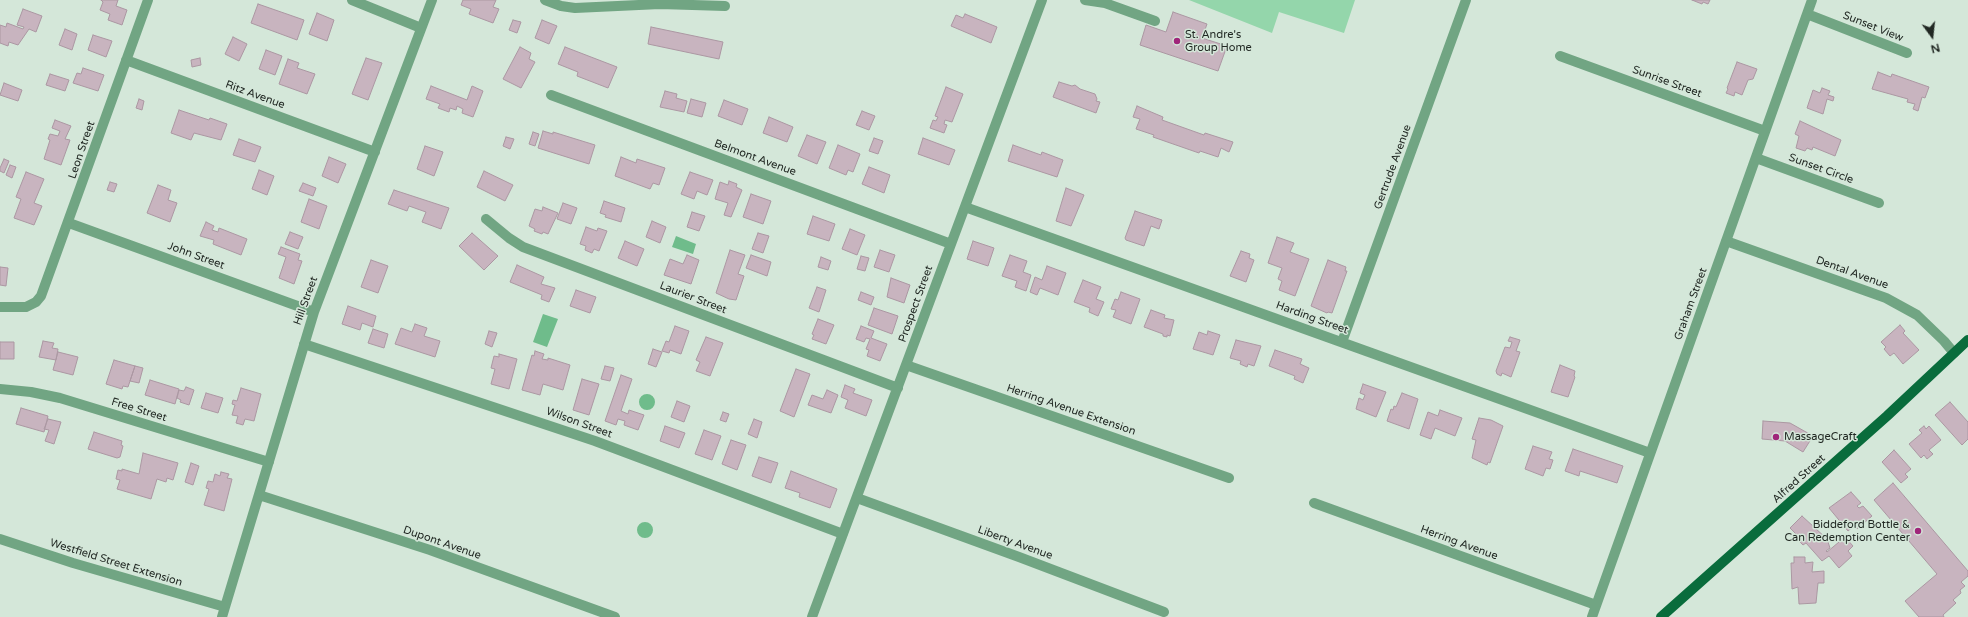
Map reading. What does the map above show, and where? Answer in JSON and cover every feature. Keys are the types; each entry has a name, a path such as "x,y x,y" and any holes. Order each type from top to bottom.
{"main road":[{"name":"Alfred Street","path":"1663,616 1876,426 1968,340"}],"street":[{"name":"Leon Street","path":"0,307 20,309 32,304 38,299 44,290 148,0"},
{"path":"352,0 422,28"},
{"name":"Hill Street","path":"224,612 314,312 432,0"},
{"path":"545,0 561,6 575,8 653,4 725,6"},
{"name":"Prospect Street","path":"812,617 1042,0"},
{"path":"1085,0 1105,3 1155,21"},
{"name":"Gertrude Avenue","path":"1342,342 1466,0"},
{"name":"Graham Street","path":"1592,617 1812,0"},
{"name":"Sunset View","path":"1807,14 1907,54"},
{"name":"Sunrise Street","path":"1560,56 1765,131"},
{"name":"Ritz Avenue","path":"126,60 375,152"},
{"name":"Belmont Avenue","path":"551,95 951,244"},
{"name":"Sunset Circle","path":"1756,158 1879,203"},
{"name":"Harding Street","path":"965,207 1650,453"},
{"name":"Laurier Street","path":"486,219 509,238 523,247 898,388"},
{"name":"John Street","path":"69,223 314,312"},
{"name":"Dental Avenue","path":"1726,241 1886,298 1917,315 1944,341 1954,353"},
{"name":"Wilson Street","path":"304,344 595,441 843,534"},
{"name":"Herring Avenue Extension","path":"906,365 1229,478"},
{"name":"Free Street","path":"0,389 31,392 60,398 269,462"},
{"name":"Dupont Avenue","path":"259,495 430,550 615,617"},
{"name":"Liberty Avenue","path":"857,498 1164,612"},
{"name":"Herring Avenue","path":"1314,503 1596,605"},
{"name":"Westfield Street Extension","path":"0,539 224,612"}],"shaded area":[{"path":"1189,0 1355,0 1344,33 1279,12 1272,33"},
{"path":"676,236 696,244 693,254 672,247"},
{"path":"543,314 558,319 547,347 533,342"},
{"path":"644,394 650,394 655,399 653,408 650,410 644,410 639,405 639,399"},
{"path":"645,522 652,527 653,530 648,537 645,538 638,533 637,530 642,523"}],"building":[{"path":"101,0 118,0 116,6 127,10 122,25 108,20 110,14 100,10 103,2"},
{"path":"463,0 496,0 493,7 499,9 493,23 469,14 471,9 461,5"},
{"path":"1692,0 1710,0 1708,4 1703,2 1702,4"},
{"path":"258,4 304,20 297,40 251,23"},
{"path":"23,9 42,16 36,32 29,29 18,45 9,42 8,46 0,43 0,25 6,27 7,23 23,29 24,27 17,25"},
{"name":"St. Andre's Group Home","path":"1173,12 1207,24 1202,38 1227,46 1218,71 1140,45 1146,25 1166,32"},
{"path":"317,13 334,20 327,41 309,34"},
{"path":"965,14 997,27 991,43 951,26 956,15 963,18"},
{"path":"513,20 521,22 517,33 509,30"},
{"path":"542,20 557,26 549,44 535,38"},
{"path":"651,27 723,42 719,59 648,44"},
{"path":"65,29 77,34 72,50 59,45"},
{"path":"93,35 112,41 106,57 88,50"},
{"path":"233,37 247,44 239,61 225,54"},
{"path":"520,47 531,53 529,59 535,62 521,88 503,79"},
{"path":"565,47 617,67 608,88 577,76 578,72 558,64"},
{"path":"266,50 282,56 275,75 259,69"},
{"path":"200,58 201,65 192,67 191,60"},
{"path":"366,58 382,63 368,100 352,94"},
{"path":"288,59 299,63 297,68 315,74 307,94 279,84"},
{"path":"1737,62 1757,69 1753,79 1748,80 1742,95 1735,92 1734,96 1726,93"},
{"path":"83,68 104,75 98,91 73,83 77,73 81,74"},
{"path":"1878,72 1891,77 1892,74 1929,87 1925,98 1922,97 1918,111 1913,109 1915,104 1907,102 1908,99 1872,89"},
{"path":"50,74 69,80 65,91 46,85"},
{"path":"1059,82 1072,86 1075,85 1080,89 1095,94 1097,99 1096,101 1100,102 1096,113 1053,97"},
{"path":"4,83 22,90 18,101 0,95"},
{"path":"431,86 467,100 472,86 483,91 473,117 462,113 463,109 457,106 456,110 450,108 449,112 438,108 440,104 426,99"},
{"path":"946,87 963,94 952,122 945,120 944,124 947,125 944,133 930,128 933,120 936,121 938,117 935,116"},
{"path":"1822,88 1830,91 1828,95 1834,97 1833,101 1827,99 1823,114 1807,108 1813,90 1820,93"},
{"path":"665,91 677,94 676,98 687,101 684,112 660,107"},
{"path":"139,99 144,101 142,110 136,108"},
{"path":"691,99 706,103 702,117 687,113"},
{"path":"724,100 748,109 742,125 718,116"},
{"path":"1137,106 1163,117 1162,120 1204,135 1205,133 1233,142 1229,152 1221,148 1218,157 1200,151 1199,153 1153,137 1154,135 1136,129 1140,119 1133,117"},
{"path":"179,110 227,124 221,140 194,133 191,140 171,133"},
{"path":"862,111 875,116 869,130 856,125"},
{"path":"769,117 793,127 787,142 763,133"},
{"path":"55,120 71,126 65,139 70,140 61,165 44,159 50,140 48,139 50,134 58,136 60,131 52,128"},
{"path":"1800,121 1841,140 1835,156 1813,147 1812,150 1807,148 1805,151 1796,148 1799,136 1795,134"},
{"path":"543,131 553,134 553,132 595,145 589,164 538,148"},
{"path":"533,132 539,134 535,146 529,144"},
{"path":"807,135 826,142 817,164 798,156"},
{"path":"506,137 514,139 510,149 503,146"},
{"path":"874,138 883,141 878,154 869,151"},
{"path":"923,138 955,150 949,165 918,154"},
{"path":"239,139 261,147 255,162 233,155"},
{"path":"838,145 860,154 853,172 848,170 846,175 829,168"},
{"path":"1013,145 1041,155 1042,152 1063,160 1057,177 1008,161"},
{"path":"425,146 443,152 434,176 417,169"},
{"path":"329,157 346,164 338,183 322,176"},
{"path":"621,157 636,163 637,159 665,168 659,185 653,183 650,189 615,176"},
{"path":"4,159 9,161 4,173 0,171 0,168"},
{"path":"10,165 16,167 12,178 6,175"},
{"path":"869,167 890,175 884,193 862,184"},
{"path":"259,170 274,176 267,195 252,189"},
{"path":"484,171 513,185 505,201 477,187"},
{"path":"26,172 44,179 34,203 42,206 34,225 14,218 21,199 16,197"},
{"path":"690,172 713,180 707,195 697,191 694,199 681,194"},
{"path":"729,181 737,184 736,187 742,190 731,217 724,215 728,203 715,199 720,182 728,185"},
{"path":"110,182 117,184 114,192 107,190"},
{"path":"303,183 316,188 313,196 299,191"},
{"path":"158,185 171,190 168,200 177,203 170,222 147,213"},
{"path":"1066,188 1084,195 1071,226 1056,221"},
{"path":"394,190 449,208 441,229 422,222 426,212 409,206 407,211 388,204"},
{"path":"751,194 771,201 763,224 743,217"},
{"path":"309,199 327,206 319,229 301,222"},
{"path":"604,201 625,208 621,222 605,217 606,215 600,213"},
{"path":"563,203 577,208 571,224 557,219"},
{"path":"543,207 558,213 548,234 543,232 542,234 534,231 535,229 529,226 535,209 542,211"},
{"path":"1135,211 1162,220 1159,229 1151,226 1144,246 1126,240 1125,238"},
{"path":"692,212 705,216 699,231 687,227"},
{"path":"813,216 835,224 829,241 807,234"},
{"path":"652,221 666,227 660,243 646,237"},
{"path":"206,222 214,226 212,230 218,232 219,228 247,239 241,255 213,244 214,240 200,236"},
{"path":"586,227 597,231 598,228 607,231 599,251 594,249 592,253 585,250 586,246 580,244"},
{"path":"850,229 865,235 857,255 842,249"},
{"path":"290,232 303,237 298,249 285,244"},
{"path":"472,233 498,256 484,270 459,246"},
{"path":"758,233 769,236 763,253 752,249"},
{"path":"1277,237 1294,243 1290,252 1309,259 1295,296 1279,290 1282,281 1278,279 1282,268 1268,263"},
{"path":"625,241 644,249 637,266 618,258"},
{"path":"973,241 994,248 988,266 967,259"},
{"path":"281,247 300,254 298,260 302,261 294,284 279,278 286,257 278,254"},
{"path":"730,250 745,255 738,274 744,276 736,300 729,299 716,293"},
{"path":"880,250 895,255 889,272 874,267"},
{"path":"1241,251 1250,254 1249,258 1254,260 1246,282 1230,276"},
{"path":"687,255 699,260 691,284 664,275 670,259 683,264"},
{"path":"751,255 771,262 767,276 746,268"},
{"path":"1010,255 1027,261 1023,272 1031,275 1026,291 1015,287 1017,281 1002,276"},
{"path":"861,256 869,258 865,271 857,269"},
{"path":"821,257 831,261 828,270 818,267"},
{"path":"371,260 388,266 378,293 361,287"},
{"path":"1328,260 1346,267 1345,271 1347,271 1332,313 1327,313 1311,306"},
{"path":"517,265 544,277 541,284 555,288 549,302 541,299 542,295 510,282"},
{"path":"1047,266 1066,273 1058,295 1040,288 1037,295 1030,292 1035,277 1042,280"},
{"path":"0,267 8,268 6,286 0,285"},
{"path":"891,278 910,285 904,303 887,297"},
{"path":"1083,280 1101,287 1096,299 1104,302 1098,316 1089,312 1090,308 1074,302"},
{"path":"817,287 826,290 819,312 809,308"},
{"path":"576,290 596,297 590,313 570,306"},
{"path":"861,292 874,297 871,305 858,300"},
{"path":"1121,292 1140,299 1131,324 1113,317 1116,310 1111,309 1115,299 1118,300"},
{"path":"348,306 376,316 373,327 362,323 360,330 342,324"},
{"path":"874,308 898,316 892,334 868,325"},
{"path":"1151,310 1165,315 1164,318 1174,320 1170,336 1163,336 1163,334 1144,327"},
{"path":"818,319 834,325 826,344 812,339 814,335 812,334"},
{"path":"415,324 427,328 424,336 440,341 435,357 395,344 401,328 412,332"},
{"path":"1900,325 1905,331 1903,333 1919,350 1903,364 1894,353 1890,356 1884,349 1886,347 1881,342"},
{"path":"675,326 689,331 681,354 670,350 669,353 662,351 666,341 669,342"},
{"path":"861,326 874,331 871,338 887,344 880,361 867,356 869,350 866,349 870,339 866,338 864,342 856,339"},
{"path":"373,329 388,334 384,348 368,343"},
{"path":"489,331 497,333 492,347 485,344"},
{"path":"1208,331 1220,335 1213,355 1193,349 1199,332 1207,335"},
{"path":"706,337 723,343 710,376 696,371 700,362 696,360"},
{"path":"1510,337 1520,340 1516,351 1520,352 1511,377 1502,373 1501,376 1497,374 1496,371 1505,347 1510,348 1512,342 1508,341"},
{"path":"1236,340 1261,346 1254,366 1248,364 1247,367 1240,364 1241,361 1230,358"},
{"path":"43,341 54,343 52,348 58,349 56,360 39,357"},
{"path":"0,342 14,342 14,359 0,359"},
{"path":"653,349 662,352 656,367 648,364"},
{"path":"1275,350 1302,359 1300,364 1309,368 1303,383 1294,379 1295,376 1269,366"},
{"path":"535,351 544,354 542,359 548,360 548,358 570,365 563,390 543,384 540,395 522,390 532,355 534,356"},
{"path":"58,352 78,357 73,375 53,370"},
{"path":"499,354 517,359 509,389 491,384 495,369 491,368 494,356 499,357"},
{"path":"114,360 135,366 128,387 123,386 122,389 106,384"},
{"path":"1560,365 1575,371 1575,377 1568,397 1551,392"},
{"path":"135,366 143,368 139,383 130,381"},
{"path":"605,366 614,368 610,381 601,379"},
{"path":"796,369 810,374 794,417 780,411"},
{"path":"621,375 632,379 621,411 628,414 629,410 644,415 638,430 624,425 625,421 618,419 616,425 605,421"},
{"path":"582,379 599,384 589,415 573,410"},
{"path":"150,380 179,389 175,404 145,395"},
{"path":"1363,384 1386,392 1376,417 1356,409 1359,398 1363,400 1365,395 1360,393"},
{"path":"845,385 855,389 853,393 872,400 866,416 845,408 848,400 841,397"},
{"path":"186,387 194,390 189,405 180,402 181,400 177,398 179,390 184,391"},
{"path":"241,388 261,394 254,421 245,419 243,425 236,423 238,416 232,415 235,405 232,404 233,400 237,401"},
{"path":"827,390 838,395 831,413 808,405 812,395 823,399"},
{"path":"206,393 223,398 218,413 201,408"},
{"path":"1402,393 1418,399 1409,429 1387,421 1391,409 1393,410 1394,406 1396,407"},
{"path":"677,401 690,406 684,422 671,417"},
{"path":"1950,402 1968,422 1968,439 1962,445 1935,415"},
{"path":"21,408 48,416 44,432 16,424"},
{"path":"1440,410 1462,418 1455,436 1435,428 1431,439 1420,435 1428,412 1438,416"},
{"path":"723,412 729,414 726,422 720,420"},
{"path":"1479,418 1491,420 1503,426 1490,463 1488,462 1487,465 1472,458 1476,440 1472,439"},
{"path":"48,419 61,422 54,444 45,441 49,430 44,429"},
{"path":"754,419 762,422 757,438 748,434"},
{"path":"1763,421 1790,423 1813,436 1803,452 1785,441 1762,439"},
{"path":"665,426 685,433 679,448 660,441"},
{"path":"1924,426 1926,429 1929,426 1941,440 1929,450 1933,454 1927,459 1924,455 1921,458 1909,444 1922,433 1919,430"},
{"path":"704,430 721,436 712,460 695,454"},
{"path":"94,432 122,441 121,445 123,446 120,457 117,458 88,449"},
{"path":"731,440 746,445 737,470 722,464"},
{"path":"1533,446 1552,452 1549,459 1553,460 1550,469 1546,468 1543,476 1525,469"},
{"path":"1573,449 1623,466 1617,483 1580,471 1579,476 1565,471"},
{"path":"1894,450 1911,469 1905,474 1908,477 1901,483 1882,462"},
{"path":"143,453 178,463 173,480 167,478 166,482 157,479 151,499 117,489 120,480 116,479 118,470 122,471 122,469 139,474"},
{"path":"759,457 778,463 771,483 752,476"},
{"path":"191,463 199,466 193,485 185,482"},
{"path":"791,471 837,489 830,508 799,497 800,493 785,488"},
{"path":"221,472 229,474 227,478 232,479 224,511 204,505 209,489 206,488 208,481 213,482 215,474 220,476"},
{"name":"Biddeford Bottle & Can Redemption Center","path":"1893,483 1968,571 1968,576 1961,582 1965,586 1960,590 1961,593 1953,600 1956,603 1943,615 1944,617 1919,617 1905,601 1937,574 1874,500"},
{"path":"1851,492 1861,503 1857,506 1859,508 1863,506 1872,516 1857,529 1854,526 1848,531 1829,508"},
{"path":"1802,516 1827,539 1830,548 1826,551 1827,552 1845,537 1853,546 1848,551 1852,556 1839,568 1829,556 1822,561 1806,543 1803,545 1798,540 1800,538 1790,528"},
{"path":"1794,557 1805,557 1805,563 1813,562 1812,572 1824,571 1824,583 1818,583 1816,603 1799,604 1798,587 1792,589 1791,563 1794,563"}],"place":[{"name":"St. Andre's Group Home","path":"1177,41"},
{"name":"MassageCraft","path":"1776,437"},
{"name":"Biddeford Bottle & Can Redemption Center","path":"1918,531"}]}
